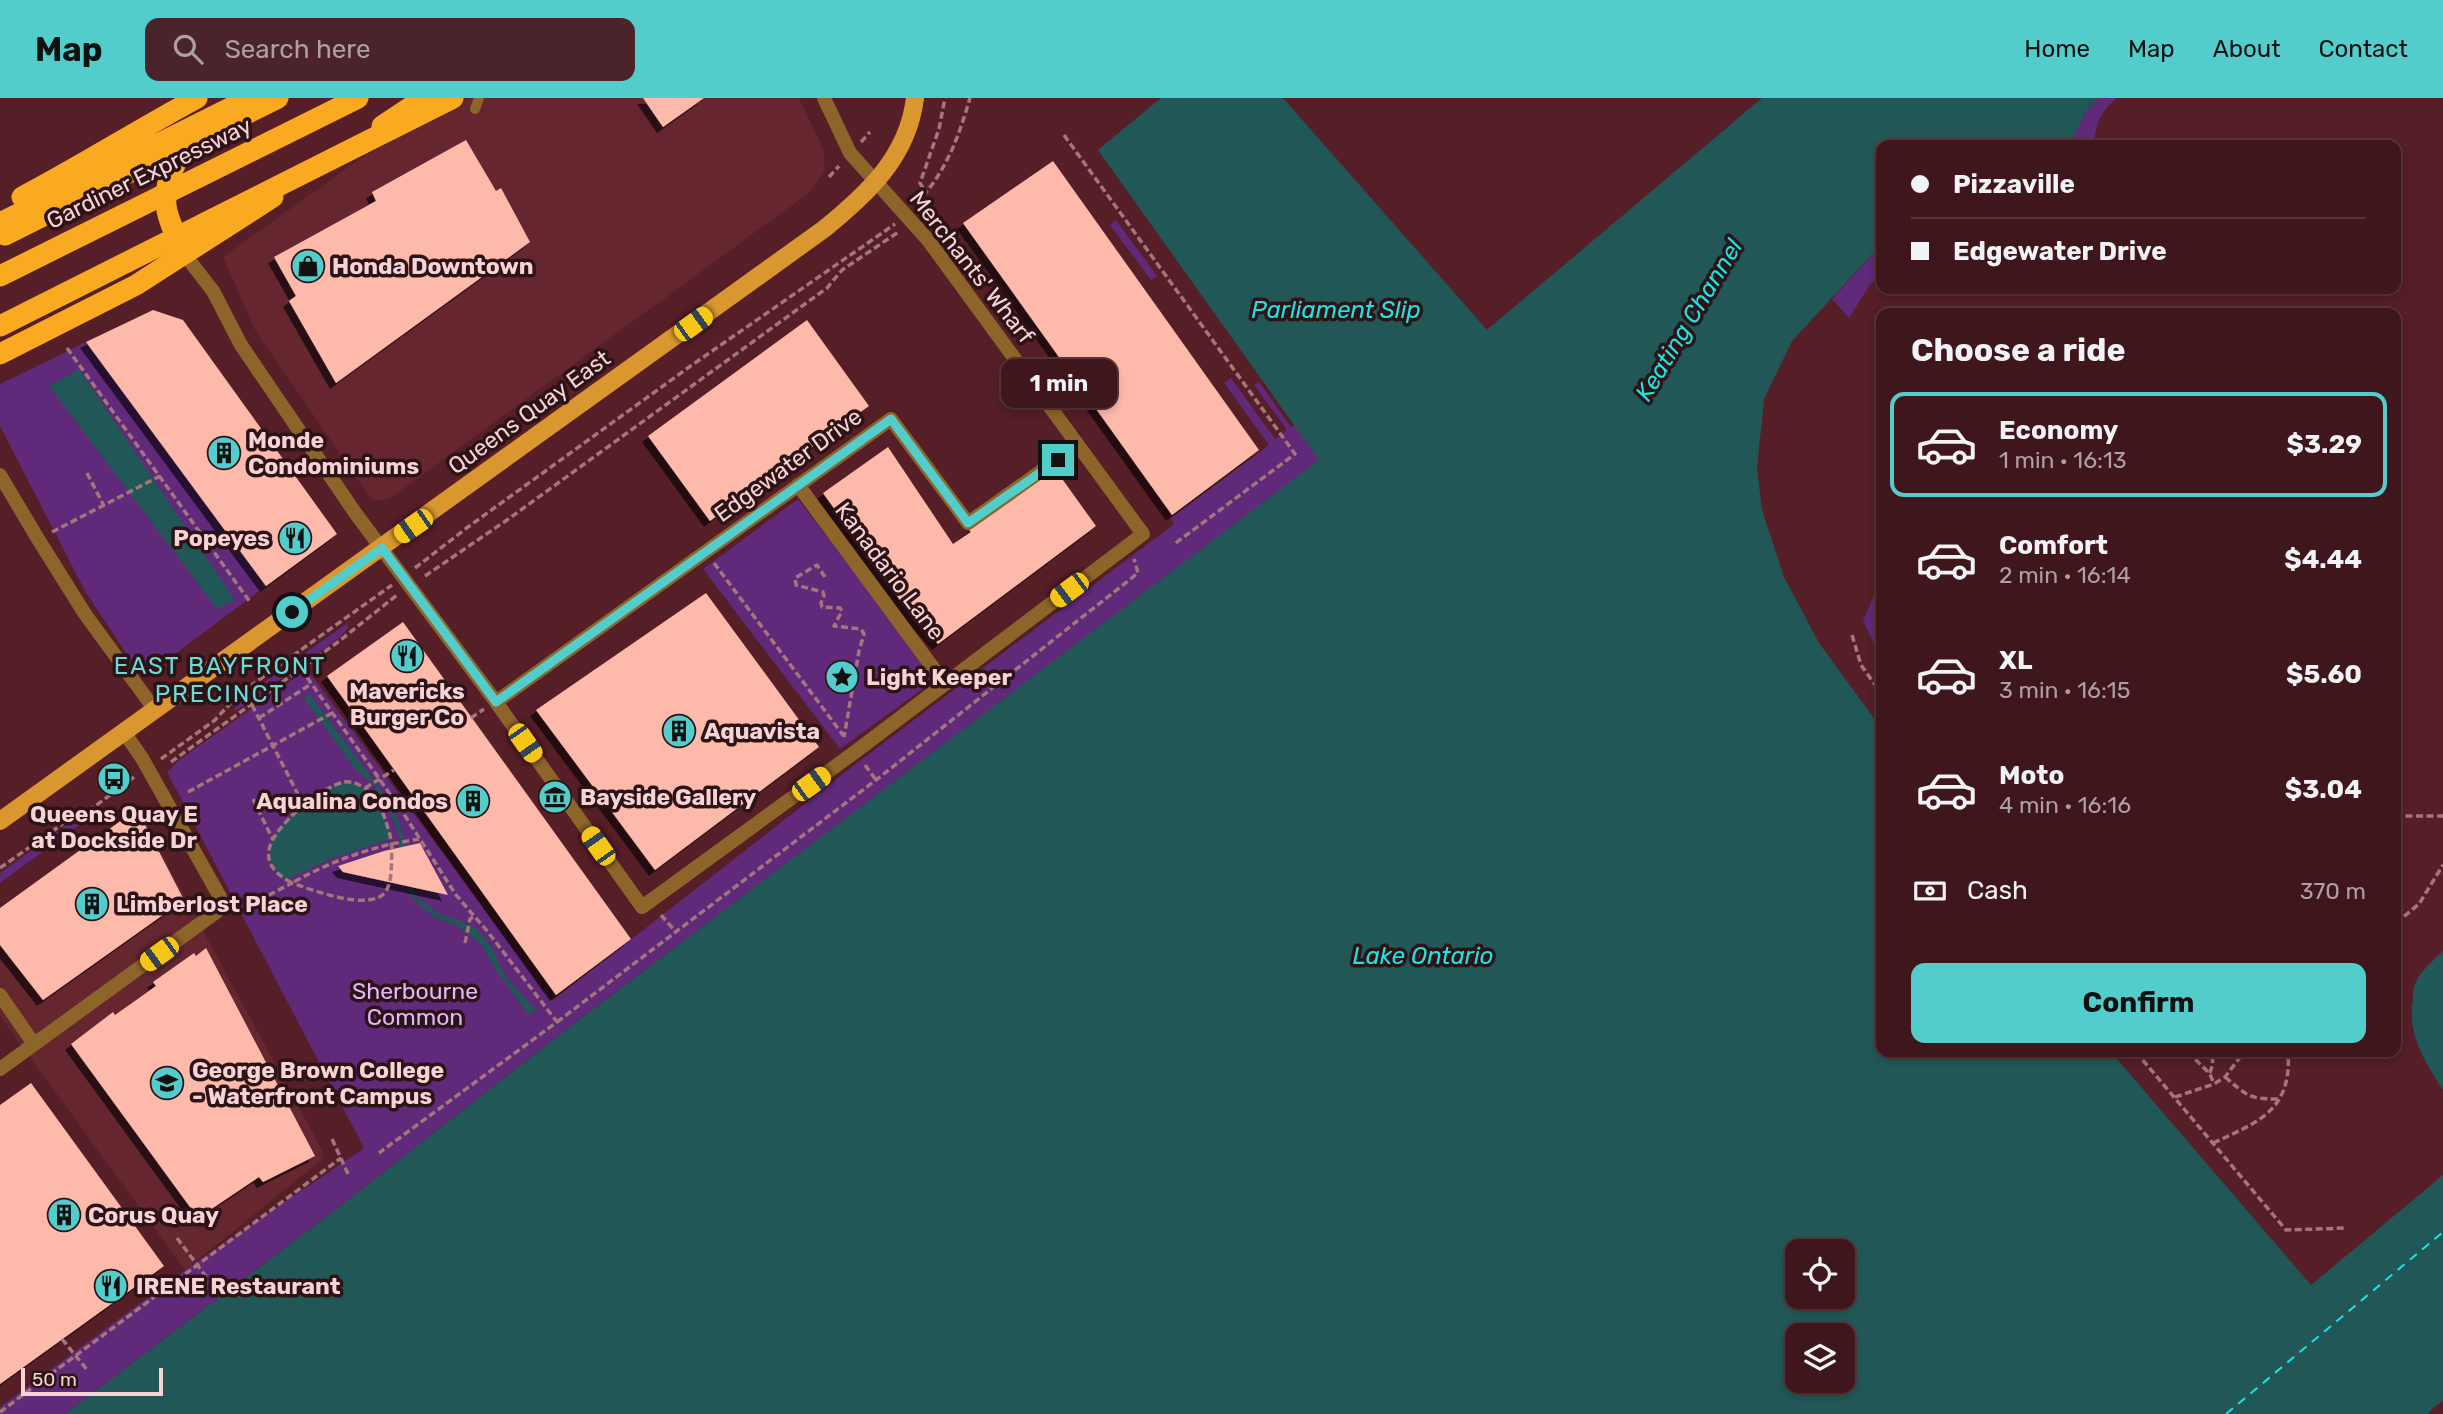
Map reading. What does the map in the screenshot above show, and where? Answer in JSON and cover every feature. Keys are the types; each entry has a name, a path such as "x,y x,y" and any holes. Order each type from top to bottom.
{"highway":[{"path":"0,208 76,169 139,129 197,98"},
{"path":"0,223 250,98"},
{"name":"Gardiner Expressway","path":"0,238 278,98"},
{"name":"Gardiner Expressway","path":"0,276 359,98"},
{"path":"0,354 136,285 424,98"},
{"path":"0,326 453,98"},
{"path":"185,255 169,221 165,204 166,186 187,143 209,119"}],"main road":[{"name":"Queens Quay East","path":"0,821 824,229 876,184 900,147 915,98"}],"street":[{"name":"Merchants' Wharf","path":"824,98 850,153 928,240 1143,534 1131,544"},
{"path":"185,255 213,291 241,345 284,410 642,908 1131,544"},
{"name":"Edgewater Drive","path":"496,702 891,419 968,523 1079,445"},
{"path":"0,475 85,614 155,710"},
{"name":"Kanadario Lane","path":"798,485 945,684"},
{"path":"0,1069 219,909 220,897 142,758 124,732"},
{"path":"0,995 34,1044"}],"lane":[{"path":"475,109 479,98"}],"path":[{"path":"923,188 920,183 939,129 945,98"},
{"path":"919,201 936,180 958,140 970,98"},
{"path":"1064,135 1295,454 1173,545"},
{"path":"160,759 215,720 239,694 692,365 895,224"},
{"path":"425,576 507,520 816,296 827,288 842,270 900,231"},
{"path":"67,348 250,602"},
{"path":"87,474 104,506"},
{"path":"37,539 160,476"},
{"path":"379,1153 876,780 1138,573 1131,544"},
{"path":"706,551 848,742"},
{"path":"825,577 817,565 794,581 796,585 823,592 822,607 840,608 842,611 834,626 861,629 864,634 844,737"},
{"path":"171,762 301,669 399,594"},
{"path":"1852,635 1861,665 1876,686"},
{"path":"301,669 472,918 557,1022"},
{"path":"259,718 312,684"},
{"path":"251,704 304,806"},
{"path":"188,792 332,713"},
{"path":"861,760 876,780"},
{"path":"365,788 394,770"},
{"path":"0,868 134,778"},
{"path":"350,782 365,788 380,807 393,843 386,891 379,897 363,900 344,898 292,883 279,875 270,863 269,850 282,827 304,806 341,783 350,782"},
{"path":"253,799 273,840"},
{"path":"2401,815 2443,816"},
{"path":"250,905 339,859 419,838"},
{"path":"2401,919 2419,904 2443,865"},
{"path":"661,915 676,932"},
{"path":"465,943 472,918"},
{"path":"2140,1057 2286,1230 2346,1228"},
{"path":"2193,1057 2210,1073 2214,1084"},
{"path":"2210,1073 2212,1057"},
{"path":"2213,1143 2250,1126 2274,1107 2285,1092 2288,1057"},
{"path":"2174,1097 2214,1084 2225,1077 2239,1059"},
{"path":"2225,1077 2245,1095 2280,1099"},
{"path":"332,1139 349,1176"},
{"path":"0,1412 341,1158"},
{"path":"177,1238 210,1282"},
{"path":"62,1339 88,1371"}],"shaded area":[{"path":"467,98 799,98 823,148 825,171 809,193 389,499 377,501 371,499 255,330 223,257 358,160"},
{"name":"George Brown College - Waterfront Campus","path":"137,809 322,1150 323,1159 185,1270 0,1016 0,908"}],"green space":[{"path":"2099,98 2117,98 2100,119 2095,140 2072,140 2086,111"},
{"path":"1116,220 1157,276 1151,280 1110,225"},
{"path":"1876,251 1876,279 1849,318 1832,299"},
{"path":"86,342 266,586 154,670 140,666 130,659 85,591 0,426 0,384"},
{"name":"Sherbourne Common","path":"1231,378 1275,439 1287,430 1254,385 1259,382 1291,427 1295,425 1320,460 571,1026 335,1210 65,1414 0,1414 0,1407 185,1270 364,1148 167,772 178,761 307,669 552,1001 861,760 1174,524 1171,518 1269,445 1224,383"},
{"path":"798,499 936,679 840,749 703,569"},
{"path":"1876,593 1876,648 1863,621"},
{"path":"346,624 349,627 339,638 236,711 234,708 253,690"},
{"path":"83,818 85,821 0,883 0,873 65,826"}],"water":[{"name":"Lake Ontario","path":"1161,98 1283,98 1487,330 1762,98 2099,98 2086,111 2072,140 1876,140 1876,250 1792,341 1764,399 1757,468 1762,510 1784,577 1819,643 1876,721 1876,1057 2115,1057 2311,1285 2443,1175 2443,1400 2427,1414 65,1414 335,1210 571,1026 1319,460 1098,150"},
{"path":"79,369 235,600 217,609 49,386"},
{"path":"309,694 393,806 404,838 406,872 416,896 436,912 476,928 492,948 506,977 536,1010 529,1015 480,943 455,925 436,918 410,894 400,860 399,836 389,809 372,783 356,770 304,698"},
{"path":"348,782 366,790 378,803 391,839 335,857 285,880 273,868 269,858 270,847 276,834 285,822 310,800 324,791"},
{"path":"2443,951 2443,1090 2419,1048 2412,1013 2413,990 2417,979"}],"building":[{"path":"643,98 704,98 663,127"},
{"path":"466,140 496,191 501,188 530,242 336,383 289,301 296,296 274,257 376,201 372,192"},
{"path":"1053,161 1259,450 1172,515 963,223"},
{"name":"Monde Condominiums","path":"153,310 183,320 337,534 266,586 86,342"},
{"path":"807,320 869,406 710,521 648,436"},
{"path":"888,447 953,544 1055,469 1096,526 938,644 905,607 823,493"},
{"name":"Aquavista","path":"706,593 819,747 655,870 536,710"},
{"name":"Aqualina Condos","path":"403,622 631,939 556,995 327,676"},
{"name":"Limberlost Place","path":"137,809 184,900 43,1000 0,945 0,908"},
{"path":"420,843 448,895 343,872 338,866 384,851"},
{"path":"206,948 315,1156 263,1182 259,1177 198,1218 71,1044 113,1012 115,1015 156,986 153,982 194,953 196,956"},
{"name":"Corus Quay","path":"31,1083 164,1266 0,1384 0,1105"}],"ferry route":[{"path":"2226,1414 2443,1232"}],"place":[{"name":"Honda Downtown","path":"308,266"},
{"name":"Monde Condominiums","path":"224,453"},
{"name":"Popeyes","path":"295,538"},
{"name":"Mavericks Burger Co","path":"407,656"},
{"name":"Light Keeper","path":"842,677"},
{"name":"Aquavista","path":"679,731"},
{"name":"Queens Quay E at Dockside Dr","path":"114,779"},
{"name":"Bayside Gallery","path":"555,797"},
{"name":"Aqualina Condos","path":"473,801"},
{"name":"Limberlost Place","path":"92,904"},
{"name":"George Brown College - Waterfront Campus","path":"167,1083"},
{"name":"Corus Quay","path":"64,1215"},
{"name":"IRENE Restaurant","path":"111,1286"}],"district":[{"name":"EAST BAYFRONT PRECINCT","path":"220,680"}],"route":[{"path":"292,612 382,548 496,702 891,419 968,523 1058,460"}],"water label":[{"name":"Parliament Slip","path":"1336,310"},
{"name":"Keating Channel","path":"1689,320"}]}
